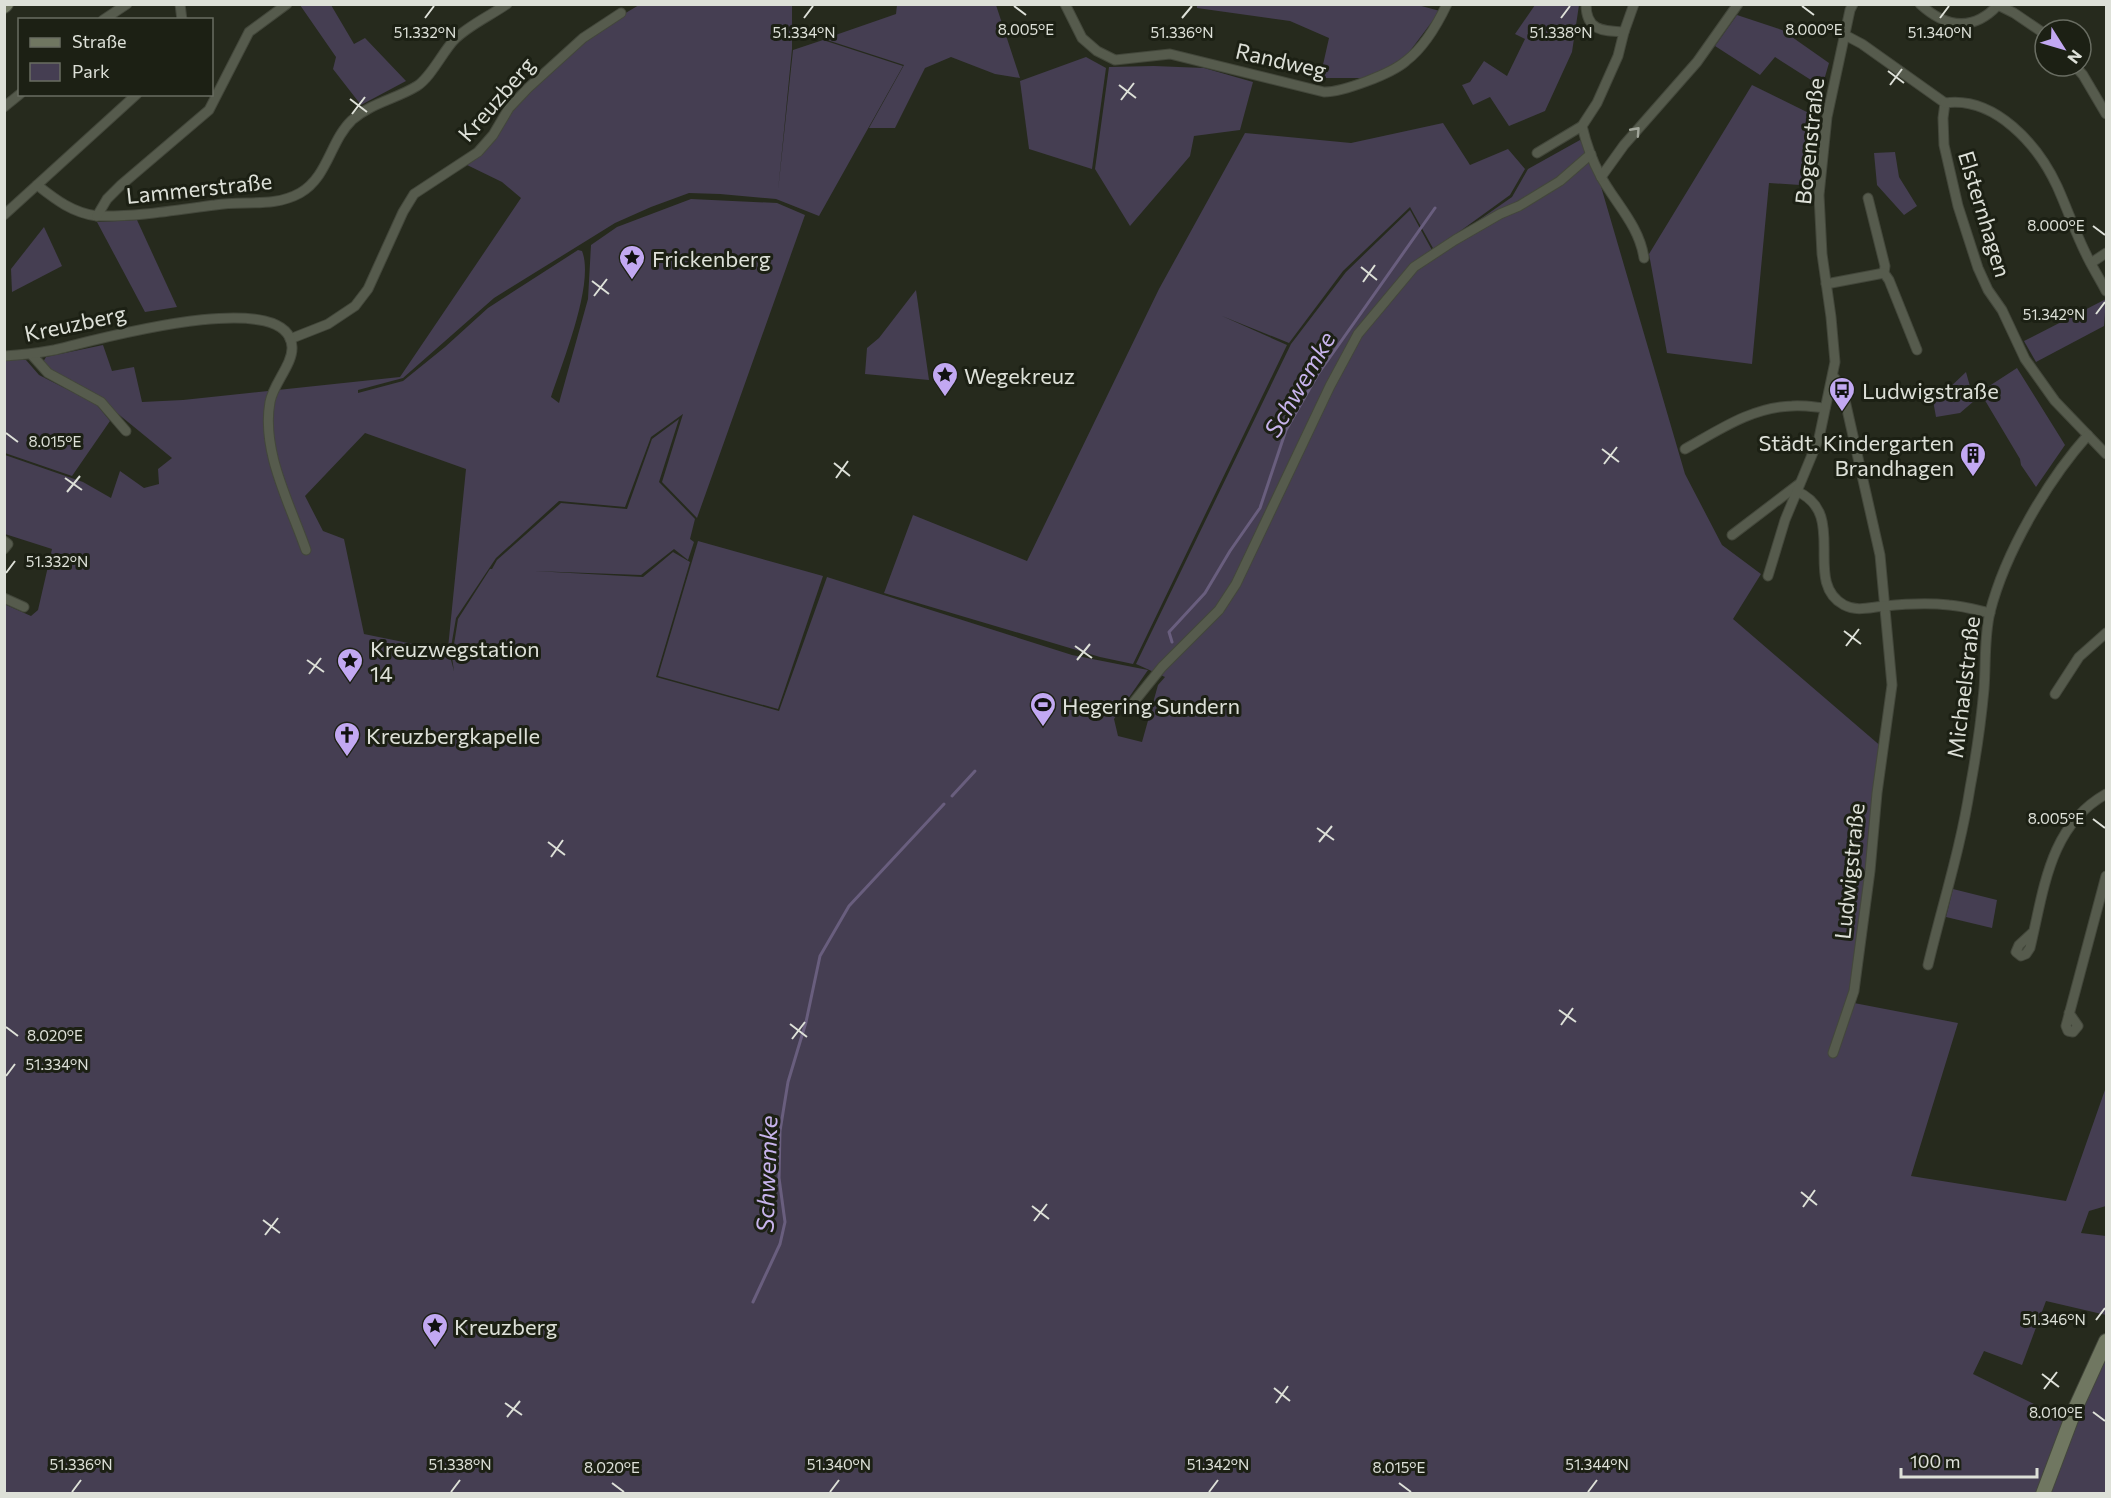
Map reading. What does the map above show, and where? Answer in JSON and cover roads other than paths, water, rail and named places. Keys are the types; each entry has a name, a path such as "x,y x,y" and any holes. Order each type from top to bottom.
{"main road":[{"path":"2043,1494 2075,1409 2106,1341"}],"street":[{"path":"106,18 128,4"},
{"path":"98,216 107,199 121,184 209,110 249,32 287,4"},
{"name":"Lammerstraße","path":"37,185 72,210 98,216 198,209 216,204 276,201 298,194 311,185 319,175 339,137 352,120 378,103 417,86 457,37 507,4"},
{"name":"Randweg","path":"1065,4 1082,38 1097,51 1115,60 1170,54 1324,92 1355,85 1405,62 1425,39 1447,4"},
{"path":"1586,4 1588,15 1594,26 1603,31 1624,32"},
{"path":"1537,153 1582,126 1597,103 1611,76 1634,4"},
{"path":"1600,177 1624,145 1697,62 1737,4"},
{"name":"Bogenstraße","path":"1768,576 1798,487 1819,438 1833,376 1835,362 1822,254 1819,195 1827,117 1853,4"},
{"path":"1920,4 1931,15 1950,23 1961,24 1977,22 1998,5 2033,26"},
{"name":"Kreuzberg","path":"4,356 31,354 143,329 202,319 251,318 263,320 279,328 290,339 328,324 355,306 368,289 403,212 414,194 478,152 489,141 514,102 537,78 583,38 621,13"},
{"path":"1845,35 1862,44 1946,103 1973,104 2008,121 2043,163 2056,184 2091,264 2106,291"},
{"path":"2085,78 2106,114"},
{"path":"4,107 18,96"},
{"path":"4,215 135,96"},
{"name":"Elsternhagen","path":"1946,103 1943,118 1944,145 1958,206 1978,268 1988,290 2006,318 2025,359 2055,400 2106,454"},
{"path":"1582,126 1600,177 1626,214 1642,244 1644,258"},
{"path":"1129,708 1162,667 1219,610 1236,584 1330,386 1359,334 1414,267 1455,240 1552,186 1591,154"},
{"path":"1868,198 1885,266 1884,273 1889,280 1917,350"},
{"path":"2091,264 2106,253"},
{"path":"1826,284 1884,273"},
{"path":"290,339 291,353 277,382 268,414 270,451 306,550"},
{"path":"31,354 45,370 101,402 126,431"},
{"name":"Ludwigstraße","path":"1833,376 1842,387 1880,555 1892,685 1854,991 1833,1053"},
{"path":"1685,449 1737,419 1766,410 1792,405 1825,408"},
{"name":"Michaelstraße","path":"1928,964 1970,788 1984,688 1984,657 1990,613 2006,566 2026,528 2053,481 2088,435"},
{"path":"1798,487 1821,515 1825,542 1825,578 1828,590 1849,608 1949,605 1990,613"},
{"name":"Bogenstraße","path":"1732,535 1798,487"},
{"path":"4,541 8,544 4,549"},
{"path":"4,598 24,608"},
{"path":"2055,694 2079,657 2106,633"},
{"path":"2032,933 2059,842 2079,814 2106,794"},
{"path":"2069,1013 2106,876"}],"waterway":[{"name":"Schwemke","path":"1172,642 1169,632 1205,593 1230,551 1260,508 1286,430 1318,374 1435,208"},
{"name":"Schwemke","path":"952,796 975,771"},
{"name":"Schwemke","path":"753,1302 780,1244 785,1222 779,1178 780,1131 788,1082 806,1022 820,956 849,906 944,804"}],"place":[{"name":"Frickenberg","path":"632,281"},
{"name":"Wegekreuz","path":"945,398"},
{"name":"Ludwigstraße","path":"1842,413"},
{"name":"Städt. Kindergarten Brandhagen","path":"1973,478"},
{"name":"Kreuzwegstation 14","path":"350,684"},
{"name":"Hegering Sundern","path":"1043,728"},
{"name":"Kreuzbergkapelle","path":"347,758"},
{"name":"Kreuzberg","path":"435,1349"}]}
